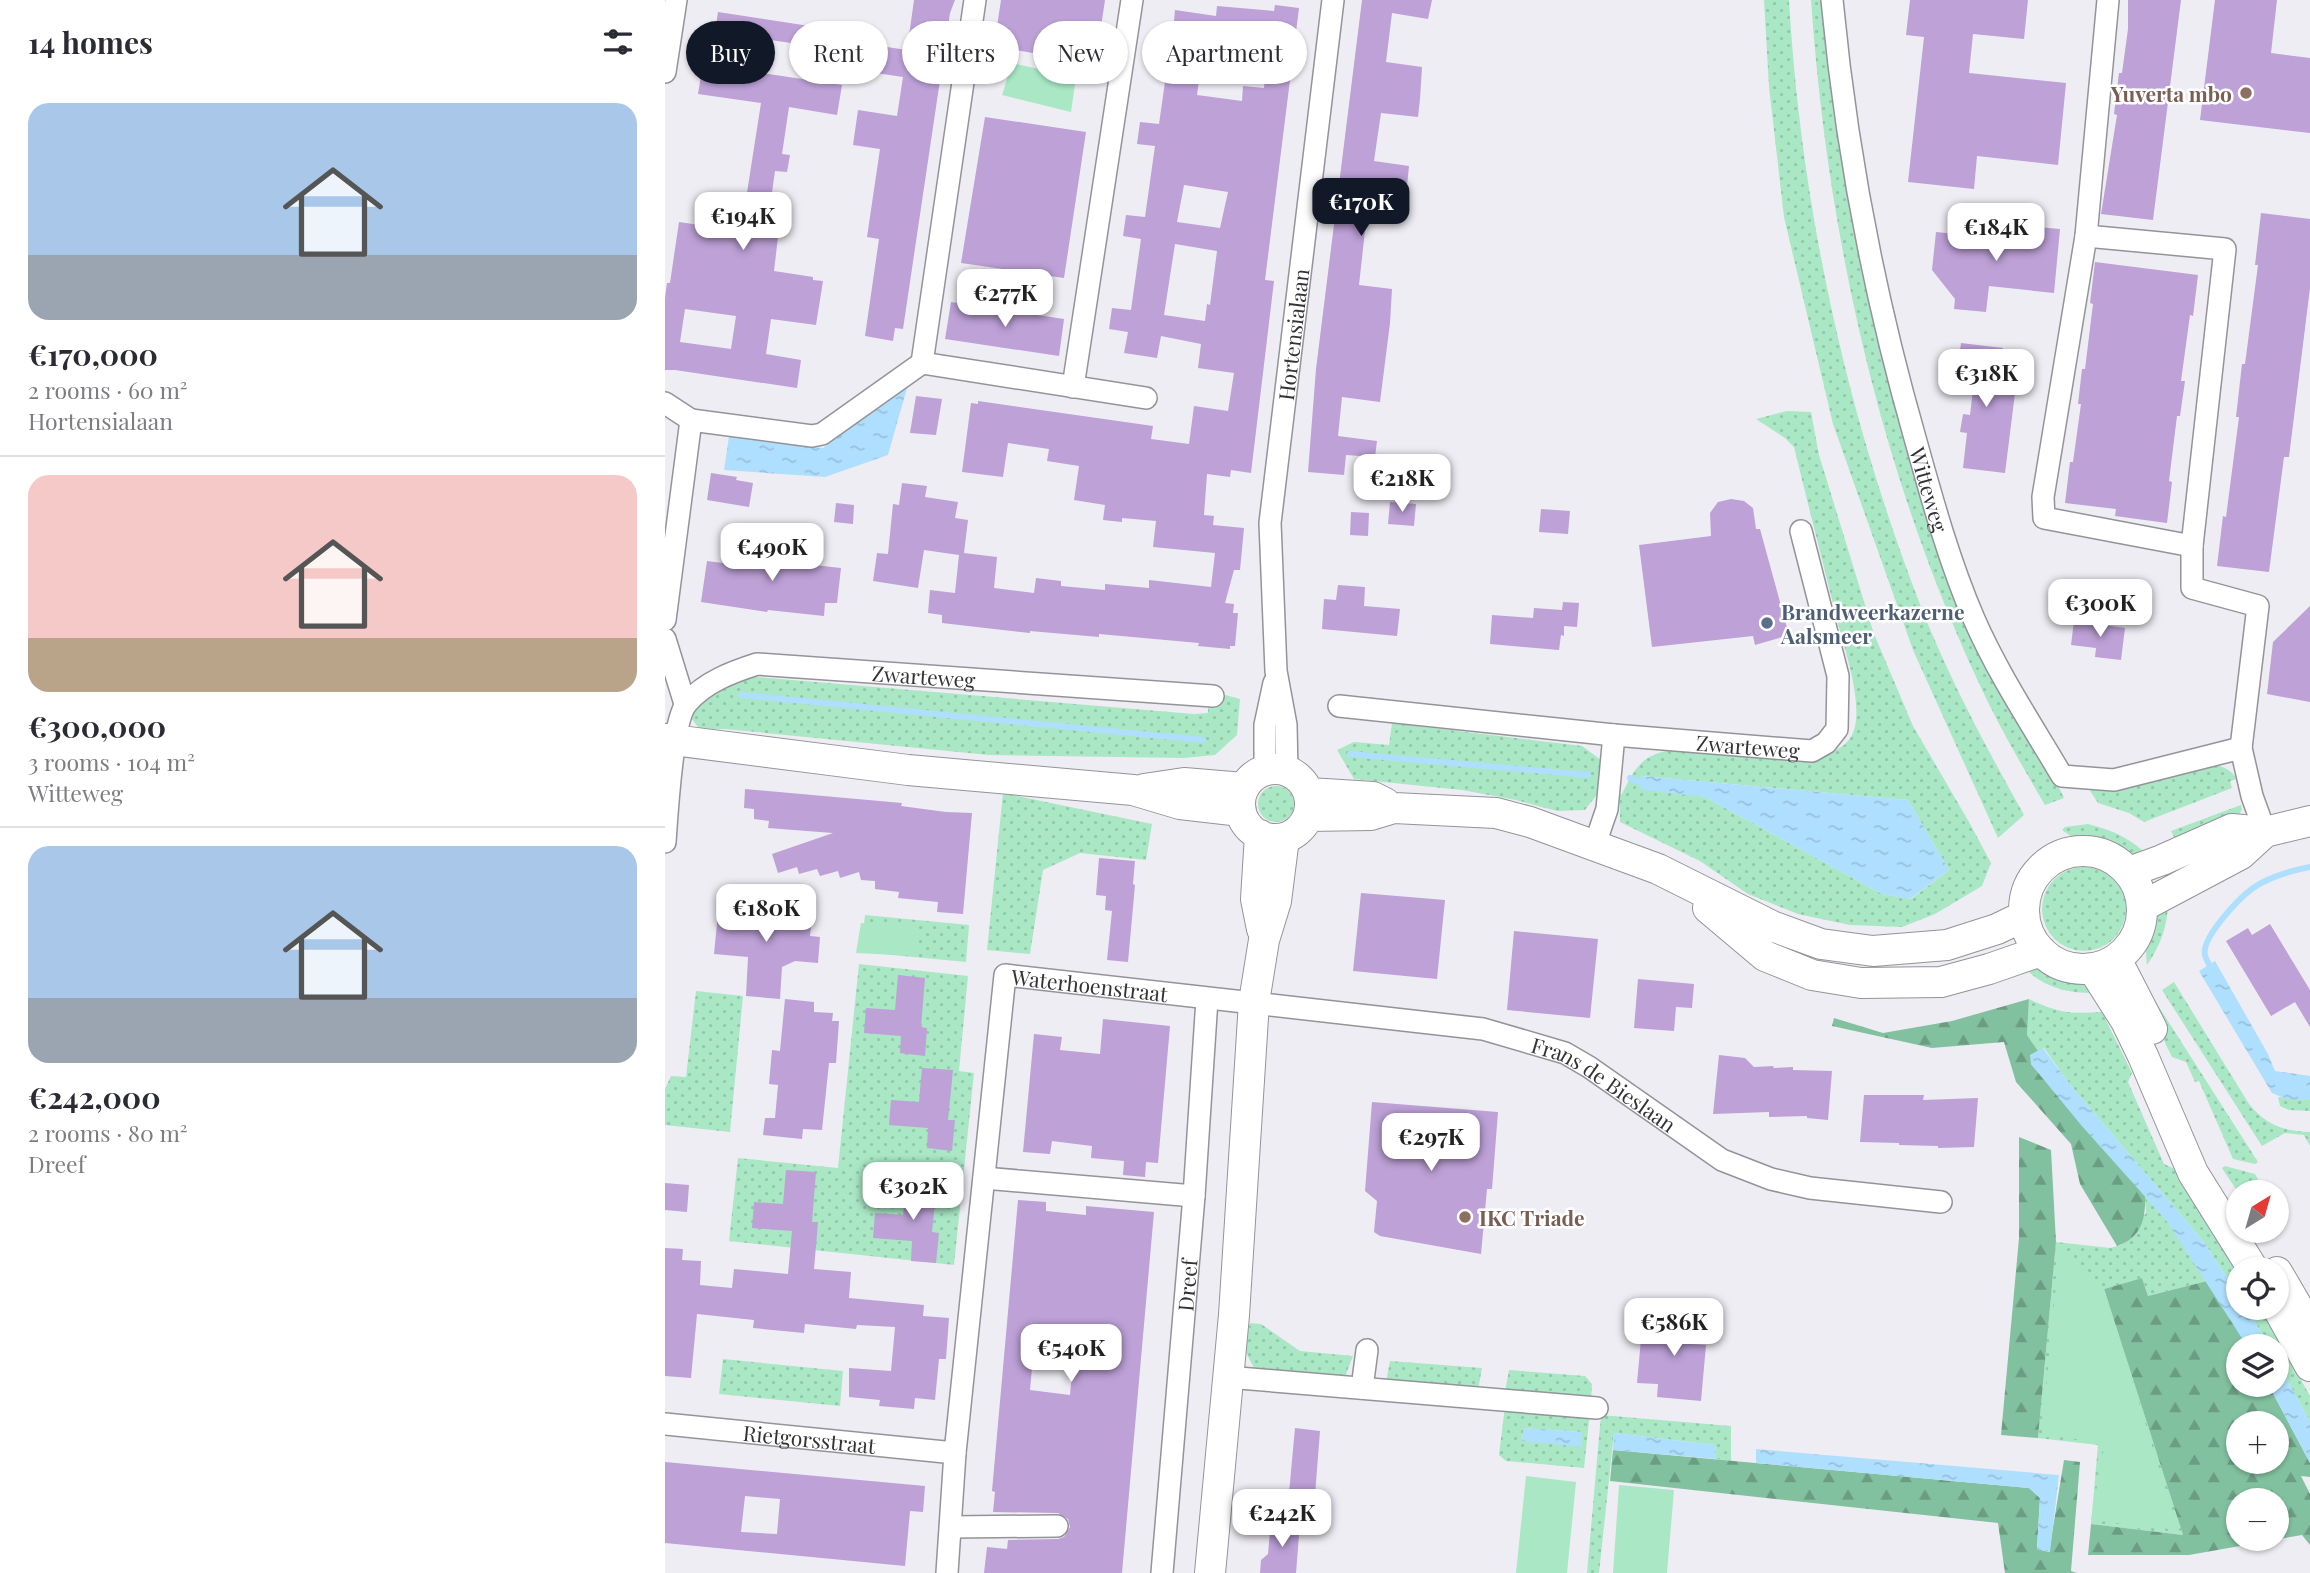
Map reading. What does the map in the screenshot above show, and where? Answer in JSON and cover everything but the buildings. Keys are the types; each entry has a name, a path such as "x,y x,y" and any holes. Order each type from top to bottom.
{"main road":[{"path":"670,740 908,770 1133,790 1184,783 1259,785 1298,777 1308,805 1296,832 1272,837 1250,828 1259,785"},
{"path":"1308,805 1371,815 1394,808 1496,813 1530,822 1658,869 1773,926 1821,944 1873,951 1947,945 2024,916"},
{"path":"2129,872 2232,829 2265,832 2310,821"},
{"path":"2143,906 2241,853 2265,832"},
{"path":"1210,1573 1234,1315 1254,1002 1264,940 1276,901 1272,837"},
{"path":"2080,850 2099,852 2115,859 2129,872 2139,888 2143,906 2141,926 2133,944 2104,964 2074,969 2057,964 2042,951 2030,936 2024,916 2027,891 2035,875 2058,855 2080,850"},
{"path":"1658,869 1765,956 1812,975 1861,984 1941,982 1989,970 2042,951"},
{"path":"2104,964 2147,1017 2211,1163 2226,1189"},
{"path":"2104,964 2193,1173 2246,1257"},
{"path":"2289,1292 2310,1328"},
{"path":"2284,1320 2310,1366"}],"street":[{"path":"665,72 676,0"},
{"path":"922,363 975,0"},
{"path":"1073,387 1132,0"},
{"name":"Hortensialaan","path":"1259,785 1265,725 1276,671 1270,523 1333,0"},
{"name":"Witteweg","path":"1832,0 1837,55 1872,270 1891,354 1935,511 1952,560 1975,620 2006,680 2062,776 2114,780 2241,748"},
{"path":"2108,0 2086,236 2043,497 2044,518 2192,547"},
{"path":"2086,236 2225,249 2192,547 2192,588 2258,606 2241,748 2252,796 2265,832"},
{"path":"665,403 691,420 812,436 822,433 922,363 1146,398"},
{"path":"665,621 691,420"},
{"name":"Zwarteweg","path":"1339,706 1614,735 1812,751 1826,743 1837,729 1839,676 1801,531"},
{"path":"665,639 685,704 670,740 665,842"},
{"name":"Zwarteweg","path":"685,704 724,675 757,664 1213,696"},
{"path":"1595,844 1607,809 1614,735"},
{"name":"Waterhoenstraat","path":"947,1573 955,1453 1005,975 1206,999 1254,1002"},
{"name":"Dreef","path":"1163,1573 1194,1196 1206,999"},
{"name":"Frans de Bieslaan","path":"1254,1002 1483,1029 1533,1042 1565,1053 1590,1067 1722,1160 1771,1179 1810,1188 1941,1202"},
{"path":"984,1178 1194,1196"},
{"path":"1362,1388 1367,1350"},
{"path":"1227,1377 1597,1408"},
{"name":"Rietgorsstraat","path":"665,1424 955,1453"},
{"path":"951,1527 1057,1526"}],"green space":[{"path":"1764,0 1789,0 1804,156 1817,234 1850,388 1872,464 1896,539 1945,664 2024,815 1998,838 1913,650 1833,424 1784,217 1769,87"},
{"path":"1811,0 1825,0 1852,215 1870,308 1907,449 1925,507 2064,798 2045,805 1977,679 1942,599 1912,517 1886,433 1863,347 1845,261 1830,174"},
{"path":"1019,65 1033,68 1033,84 1075,84 1071,112 1002,95 1005,84 1019,84"},
{"path":"1787,411 1811,412 1819,455 1874,634 1913,726 1991,863 1982,886 1935,914 1902,927 1850,925 1798,914 1748,894 1700,861 1620,822 1620,795 1639,766 1657,754 1666,751 1820,754 1834,751 1844,745 1852,735 1856,709 1851,670 1794,447 1756,419","holes":["1642,776 1908,800 1949,870 1911,899 1882,894 1705,797 1636,781"]},
{"path":"745,676 1194,714 1208,713 1208,698 1203,689 1240,699 1237,735 1215,755 1184,758 989,755 725,729 700,730 689,715 700,700"},
{"path":"1392,723 1582,746 1605,763 1599,792 1585,810 1557,811 1462,790 1354,779 1337,750 1354,742 1389,745"},
{"path":"2215,765 2227,769 2235,776 2237,779 2230,781 2232,788 2144,822 2129,813 2098,803 2089,789 2091,784"},
{"path":"1276,786 1289,791 1294,804 1289,817 1276,822 1263,817 1258,804 1263,791"},
{"path":"1003,793 1152,824 1146,860 1080,853 1043,870 1030,954 987,950"},
{"path":"2241,805 2238,817 2178,845 2171,831"},
{"path":"2088,824 2121,836 2150,857 2132,857 2110,846 2075,839 2062,830 2065,827"},
{"path":"2076,867 2092,867 2108,874 2119,885 2126,901 2123,925 2114,939 2092,951 2076,951 2060,944 2049,933 2042,917 2042,901 2049,885 2060,874"},
{"path":"2168,905 2162,936 2147,965 2146,948 2151,924"},
{"path":"865,915 969,925 966,962 861,952"},
{"path":"861,923 915,926 915,956 856,953"},
{"path":"2041,963 2062,974 2089,982 2093,993 2073,992 2046,984 2022,965"},
{"path":"859,964 968,976 959,1071 974,1073 954,1265 729,1241 738,1158 838,1168"},
{"path":"2174,982 2249,1104 2276,1126 2310,1132 2310,1146 2304,1135 2285,1133 2262,1146 2162,990"},
{"path":"696,991 743,996 730,1132 665,1125 665,1089 671,1076 686,1077"},
{"path":"2152,996 2258,1162 2255,1164 2233,1159 2199,1081 2195,1082 2186,1062 2172,1057 2145,1001"},
{"path":"2029,999 2064,1012 2102,1012 2132,1073 2128,1082 2164,1164 2175,1169 2229,1257 2226,1257 2226,1276 2204,1242 2072,1087 2044,1048 2038,1051 2027,1035"},
{"path":"2029,999 2027,1035 2038,1051 2031,1055 2031,1064 2145,1196 2143,1220 2137,1233 2117,1246 2080,1184 2071,1144 2016,1082 2004,1042 1932,1048 1832,1026 1834,1018 1883,1033 1952,1021"},
{"path":"2278,1097 2310,1100 2310,1111 2289,1110 2280,1106"},
{"path":"2019,1137 2051,1150 2056,1242 2038,1438 2001,1435 2019,1238"},
{"path":"2225,1166 2255,1174 2258,1180 2230,1180 2222,1168"},
{"path":"2145,1196 2166,1220 2207,1281 2148,1296 2142,1278 2104,1289 2183,1535 2091,1524 2098,1445 2038,1438 2056,1242 2110,1248 2121,1245 2146,1213"},
{"path":"2059,1252 2104,1289 2178,1530 2091,1520 2104,1447 2102,1442 2042,1435"},
{"path":"2142,1278 2148,1296 2207,1281 2226,1312 2226,1320 2231,1320 2240,1334 2226,1334 2226,1397 2275,1397 2282,1411 2226,1411 2226,1474 2289,1474 2289,1424 2310,1463 2310,1477 2301,1476 2310,1494 2310,1545 2302,1535 2289,1537 2289,1488 2226,1488 2226,1548 2189,1555 2088,1555 2091,1524 2183,1535 2104,1289"},
{"path":"2254,1320 2267,1320 2275,1334 2262,1334"},
{"path":"1250,1323 1261,1324 1300,1351 1353,1356 1345,1377 1255,1370 1244,1349"},
{"path":"723,1359 843,1371 840,1406 719,1394"},
{"path":"2289,1359 2310,1396 2310,1422 2289,1383"},
{"path":"1390,1361 1482,1368 1478,1390 1386,1382"},
{"path":"1509,1370 1585,1376 1592,1384 1591,1399 1505,1392"},
{"path":"1505,1406 1590,1412 1584,1468 1506,1461 1499,1455","holes":["1524,1428 1582,1433 1522,1440"]},
{"path":"1601,1415 1731,1426 1731,1461 1716,1459 1715,1445 1614,1433 1599,1573 1587,1573"},
{"path":"1613,1450 2029,1488 2040,1498 2037,1549 2049,1552 2064,1460 2080,1462 2071,1571 2077,1573 2005,1573 1998,1523 1610,1481"},
{"path":"1526,1476 1576,1482 1567,1573 1516,1573"},
{"path":"1619,1485 1674,1490 1667,1573 1613,1573"}],"water":[{"path":"909,381 888,455 825,477 724,470 729,436 823,448"},
{"path":"1642,776 1908,800 1949,870 1910,899 1882,894 1705,797 1642,790 1636,781"},
{"path":"2215,961 2275,1071 2310,1076 2310,1100 2286,1099 2272,1093 2199,971"},
{"path":"2043,1048 2072,1087 2204,1242 2226,1276 2226,1313 2166,1220 2081,1125 2031,1064 2030,1055"},
{"path":"2230,1320 2254,1320 2262,1334 2239,1334"},
{"path":"2289,1383 2310,1422 2310,1463 2289,1424 2289,1411 2282,1411 2275,1397 2289,1397"},
{"path":"1524,1428 1582,1432 1582,1447 1522,1441"},
{"path":"1614,1433 1715,1445 1716,1459 1613,1450"},
{"path":"1756,1449 2059,1475 2050,1552 2037,1549 2040,1498 2029,1488 1756,1463"}],"waterway":[{"path":"741,695 1203,740"},
{"path":"1350,754 1588,775"},
{"path":"1630,778 1636,781"},
{"path":"2212,970 2205,948 2215,929 2231,909 2259,884 2310,867"}],"place":[{"name":"Yuverta mbo","path":"2246,93"},
{"name":"Brandweerkazerne Aalsmeer","path":"1767,623"},
{"name":"IKC Triade","path":"1465,1217"}]}
